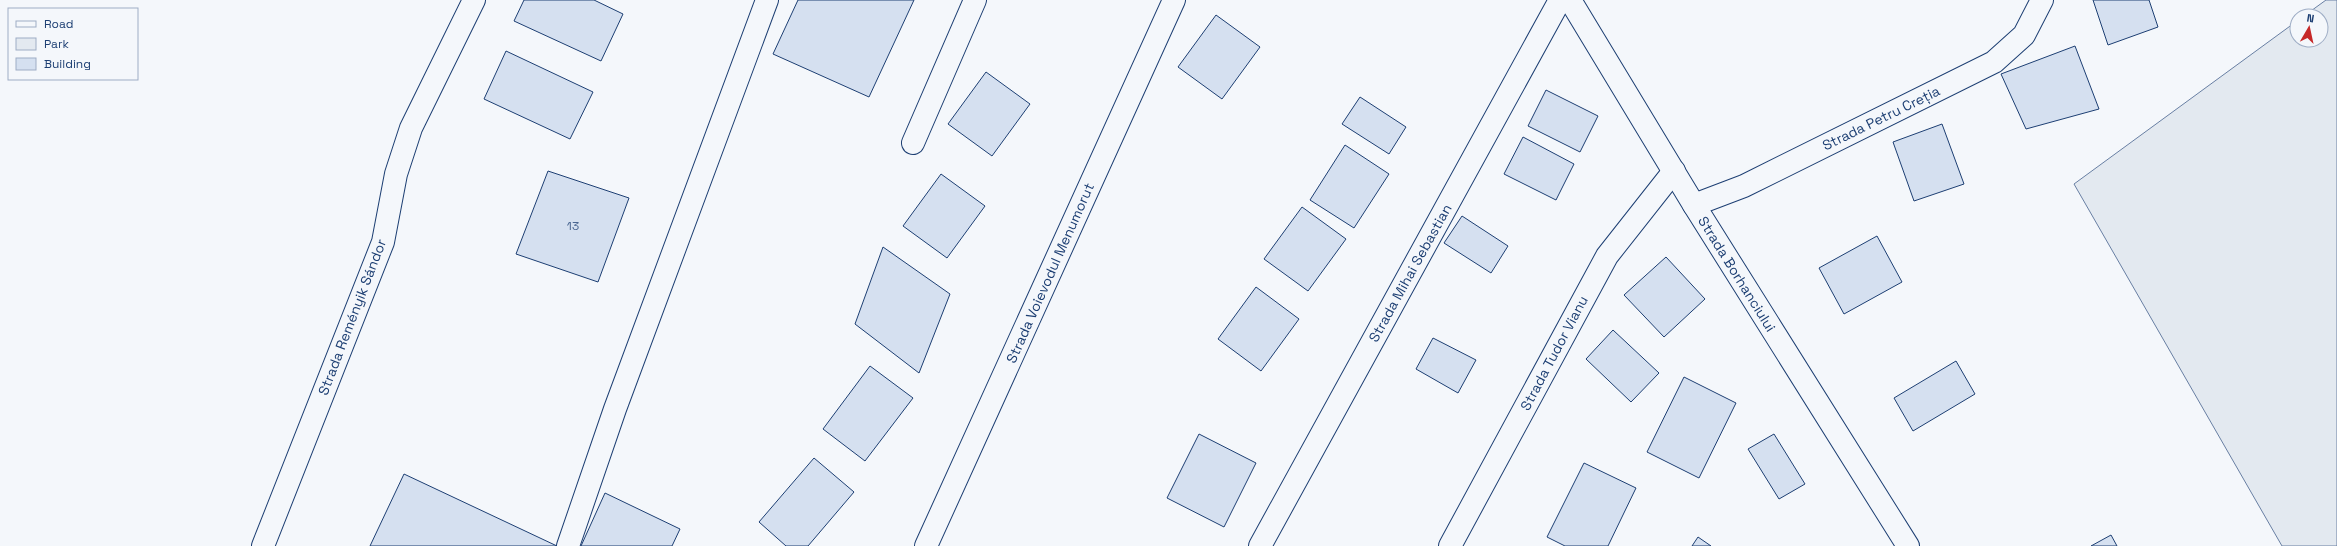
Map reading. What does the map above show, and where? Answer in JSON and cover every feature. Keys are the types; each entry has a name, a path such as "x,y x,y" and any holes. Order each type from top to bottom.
{"street":[{"name":"Strada Reményik Sándor","path":"263,546 383,242 396,174 411,128 474,0"},
{"path":"568,546 615,409 766,0"},
{"path":"913,143 975,0"},
{"name":"Strada Voievodul Menumorut","path":"926,546 1174,0"},
{"name":"Strada Mihai Sebastian","path":"1260,546 1560,0"},
{"name":"Strada Borhanciului","path":"1570,0 1694,205 1908,546"},
{"name":"Strada Petru Creția","path":"1694,205 1744,186 1994,62 2024,35 2042,0"},
{"name":"Strada Tudor Vianu","path":"1450,546 1607,256 1674,171"}],"green space":[{"path":"2326,0 2337,0 2337,546 2282,546 2074,184 2289,27 2289,48 2329,48 2329,8 2315,8"}],"building":[{"path":"524,0 594,0 623,14 601,61 514,21"},
{"path":"798,0 914,0 869,97 773,54"},
{"path":"2093,0 2149,0 2158,27 2108,45"},
{"path":"1216,15 1260,47 1222,99 1178,67"},
{"path":"2075,46 2099,109 2026,129 2001,74"},
{"path":"506,51 593,92 570,139 484,99"},
{"path":"986,72 1030,104 992,156 948,124"},
{"path":"1546,90 1598,116 1580,152 1528,126"},
{"path":"1360,97 1406,127 1389,154 1342,124"},
{"path":"1942,124 1964,184 1914,201 1893,142"},
{"path":"1523,137 1574,164 1556,200 1504,174"},
{"path":"1345,145 1389,174 1354,228 1310,200"},
{"path":"548,171 629,198 598,282 516,254"},
{"path":"941,174 985,206 947,258 903,226"},
{"path":"1302,207 1346,239 1308,291 1264,259"},
{"path":"1462,216 1508,246 1491,273 1444,243"},
{"path":"1877,236 1902,282 1844,314 1819,268"},
{"path":"883,247 950,294 919,373 855,324"},
{"path":"1666,257 1705,299 1664,337 1624,295"},
{"path":"1256,287 1299,319 1261,371 1218,339"},
{"path":"1613,330 1659,373 1631,402 1586,359"},
{"path":"1433,338 1476,360 1458,393 1416,369"},
{"path":"1956,361 1975,394 1913,431 1894,398"},
{"path":"870,366 913,398 865,461 823,429"},
{"path":"1684,377 1736,403 1699,478 1647,452"},
{"path":"1199,434 1256,463 1224,527 1167,498"},
{"path":"1774,434 1805,484 1779,499 1748,449"},
{"path":"814,458 854,492 808,546 786,546 759,522"},
{"path":"1584,463 1636,488 1608,546 1565,546 1547,537"},
{"path":"404,474 557,546 370,546"},
{"path":"605,493 680,529 672,546 581,546"},
{"path":"2111,535 2117,546 2091,546"},
{"path":"1698,537 1711,546 1692,546"}]}
